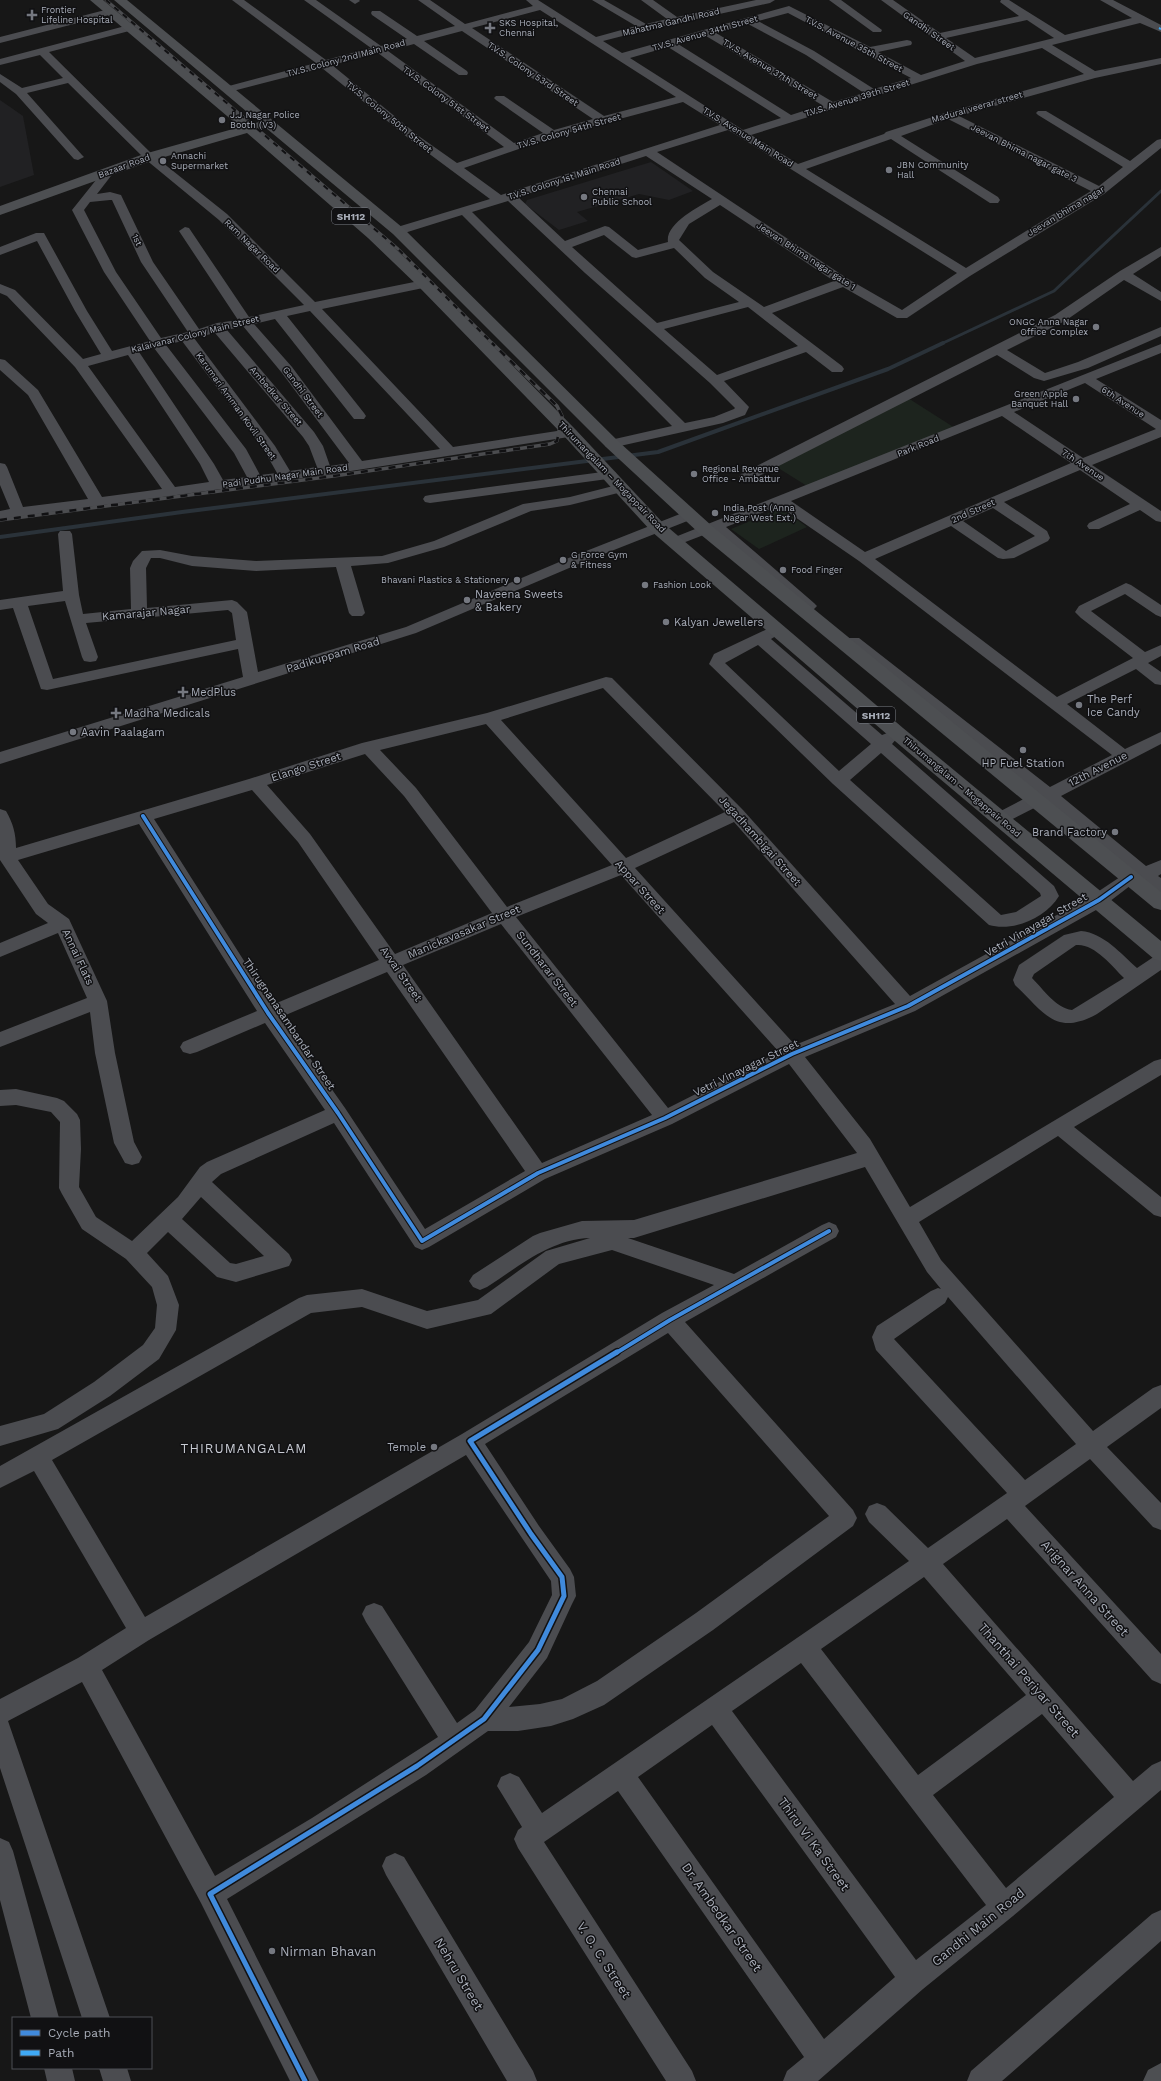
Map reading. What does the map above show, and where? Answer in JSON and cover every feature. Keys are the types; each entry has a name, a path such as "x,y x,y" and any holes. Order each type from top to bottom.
{"main road":[{"name":"Thirumangalam – Mogappair Road","path":"96,0 250,128 373,235 424,284 570,433 658,527 768,634 896,732 1161,953"},
{"name":"Thirumangalam – Mogappair Road","path":"120,0 270,122 398,231 612,445 690,515 711,528 1138,876 1161,903"},
{"name":"Bazaar Road","path":"0,211 148,156 270,122"}],"street":[{"name":"T.V.S. Colony 50th Street","path":"237,0 324,64 454,168 505,198 564,246 715,380 742,408 740,412 682,428"},
{"name":"T.V.S. Colony 51st Street","path":"308,0 380,50 512,147"},
{"name":"T.V.S. Colony 53rd Street","path":"423,0 603,121"},
{"path":"597,0 645,27"},
{"path":"646,0 675,20"},
{"path":"712,0 727,9"},
{"name":"Mahatma Gandhi Road","path":"596,40 675,20 770,0"},
{"path":"834,0 877,30"},
{"path":"888,2 905,0"},
{"path":"1105,0 1160,28"},
{"name":"Gandhi Street","path":"888,2 972,62"},
{"path":"1005,2 1063,39"},
{"name":"T.V.S. Colony 2nd Main Road","path":"229,89 380,50 462,27 536,3"},
{"name":"T.V.S. Avenue Main Road","path":"536,3 596,40 728,126 966,273"},
{"name":"T.V.S. Avenue 34th Street","path":"621,57 789,9"},
{"name":"T.V.S. Avenue 35th Street","path":"789,9 919,78"},
{"path":"0,40 109,12"},
{"path":"376,13 463,73"},
{"path":"937,36 1028,16"},
{"name":"T.V.S. Avenue 39th Street","path":"742,134 972,62 1142,20 1160,28"},
{"path":"750,21 810,54 872,93"},
{"path":"0,62 43,52 129,28"},
{"name":"T.V.S. Avenue 37th Street","path":"708,33 831,106"},
{"path":"669,43 790,119"},
{"path":"868,51 907,43"},
{"path":"1043,44 1093,75"},
{"name":"Ram Nagar Road","path":"43,52 148,156 223,217 276,268 450,452"},
{"name":"Madurai veerar street","path":"798,168 890,134 949,115 1093,75 1161,61"},
{"path":"0,76 20,92 78,157"},
{"path":"20,92 70,79"},
{"path":"500,98 552,134"},
{"name":"T.V.S. Colony 54th Street","path":"454,168 552,134 684,98"},
{"path":"1042,113 1132,167"},
{"name":"Jeevan Bhima nagar gate 3","path":"949,115 1100,191"},
{"name":"T.V.S. Colony 1st Main Road","path":"398,231 728,126"},
{"path":"890,134 994,200"},
{"name":"Jeevan bhima nagar","path":"966,273 1100,191 1132,167 1161,142"},
{"name":"Jeevan Bhima nagar gate 1","path":"647,151 844,282 902,315 966,273"},
{"path":"108,172 87,199 81,204 78,210 110,272 158,344 241,452 256,480"},
{"name":"1st","path":"87,199 110,196 117,198 147,262 190,335"},
{"path":"719,200 690,217 675,232 673,241 709,274 763,312 837,369"},
{"path":"464,211 682,428"},
{"path":"564,246 605,230 636,254 676,244"},
{"name":"Gandhi Street","path":"185,232 246,321 287,370 358,466"},
{"path":"0,251 40,236 109,356"},
{"path":"746,477 996,349 1060,318 1161,250"},
{"path":"1124,274 1159,293"},
{"path":"763,312 844,282"},
{"name":"Kalaivanar Colony Main Street","path":"80,364 217,327 311,306 424,284"},
{"path":"0,288 11,293 80,364 171,491"},
{"path":"655,327 750,303"},
{"path":"278,314 359,416"},
{"name":"Ambedkar Street","path":"217,327 309,435 316,446 325,471"},
{"path":"996,349 1038,375 1044,377 1083,365 1161,331"},
{"name":"Karumari Amman Kovil Street","path":"190,335 270,449 286,476"},
{"path":"715,380 808,347"},
{"name":"Park Road","path":"675,542 782,501 1161,348"},
{"path":"131,350 207,464 218,485"},
{"path":"0,363 33,392 97,500"},
{"name":"6th Avenue","path":"1086,378 1161,426"},
{"name":"7th Avenue","path":"1004,412 1161,518"},
{"path":"612,445 682,428"},
{"name":"2nd Street","path":"864,558 1081,464 1161,432"},
{"name":"Padi Pudhu Nagar Main Road","path":"0,515 97,500 325,471 570,433"},
{"path":"0,467 18,512"},
{"path":"430,498 611,477"},
{"path":"139,613 138,568 140,561 147,554 160,554 192,560 236,565 285,566 342,563 390,558 439,544 473,528 528,507 570,501 611,477"},
{"path":"782,501 864,558 1124,756"},
{"path":"952,520 1003,555 1009,555 1044,538 1042,534 994,502"},
{"path":"1094,526 1141,504"},
{"path":"658,527 690,515"},
{"name":"Padikuppam Road","path":"0,758 411,630 658,527"},
{"path":"65,534 71,595 77,619 90,657"},
{"path":"342,563 357,613"},
{"path":"1161,612 1126,588 1084,609 1086,615 1140,660 1161,680"},
{"path":"0,605 71,595"},
{"path":"19,603 48,685 244,643"},
{"name":"Kamarajar Nagar","path":"77,619 232,605 239,612 251,680"},
{"path":"768,634 880,745 1048,890 1050,896 1047,901 1013,920 1000,922 996,920 839,780 717,664 717,661 720,658 768,634"},
{"path":"1054,704 1161,650"},
{"name":"Elango Street","path":"7,857 255,783 368,747 490,718 606,682"},
{"name":"Jegadhambigai Street","path":"606,682 737,814 908,1006"},
{"name":"Appar Street","path":"490,718 792,1054 863,1145 934,1266 1092,1446 1161,1519"},
{"path":"839,780 896,732"},
{"name":"12th Avenue","path":"1000,819 1161,737"},
{"name":"Sundharar Street","path":"368,747 410,792 504,915 665,1118"},
{"name":"Avvai Street","path":"255,783 304,838 393,962 538,1173"},
{"name":"Manickavasakar Street","path":"190,1047 268,1013 623,867 737,814"},
{"path":"0,815 7,857"},
{"name":"Thirugnanasambandar Street","path":"143,816 268,1013 338,1113 422,1241"},
{"name":"Annai Flats","path":"7,857 42,909 63,924 98,1001 105,1053 124,1143 132,1156"},
{"name":"Vetri Vinayagar Street","path":"422,1241 538,1173 665,1118 792,1054 908,1006 1019,946 1138,876 1161,866"},
{"path":"1138,876 1161,888"},
{"path":"1047,901 1066,918"},
{"path":"0,950 63,924"},
{"path":"1136,978 1096,943 1088,938 1078,938 1070,940 1026,970 1022,980 1059,1014 1073,1017 1090,1009 1161,962"},
{"path":"1019,946 1037,963"},
{"path":"0,1040 98,1001"},
{"path":"907,1220 1059,1126 1161,1066"},
{"path":"0,1098 16,1097 57,1106 70,1120 71,1149 69,1188 89,1223 133,1253 161,1282 168,1305 165,1330 150,1352 102,1389 50,1422 0,1436"},
{"path":"133,1253 185,1203 200,1183 214,1168 338,1113"},
{"path":"1059,1126 1161,1209"},
{"path":"480,1282 540,1242 582,1230 634,1230 870,1157"},
{"path":"168,1219 224,1271 236,1273 282,1260 200,1183"},
{"path":"0,1712 87,1666 140,1632 470,1441 670,1320 829,1230"},
{"path":"0,1478 307,1304 362,1298 428,1320 434,1319 483,1308 553,1257 612,1241 734,1284"},
{"name":"Arignar Anna Street","path":"938,1296 885,1333 883,1337 884,1342 1161,1672"},
{"path":"484,1719 523,1720 544,1716 573,1707 604,1691 674,1643 846,1518 670,1320"},
{"path":"532,1834 1016,1500 1161,1395"},
{"path":"210,1894 321,1827 484,1719 538,1650 564,1596 562,1577 530,1534 470,1441"},
{"path":"38,1457 140,1632"},
{"name":"Thanthai Periyar Street","path":"877,1514 926,1562 1132,1799"},
{"path":"374,1614 454,1740"},
{"path":"804,1647 1004,1907"},
{"path":"87,1666 210,1894 305,2081"},
{"path":"916,1792 1044,1697"},
{"name":"Thiru Vi Ka Street","path":"715,1709 913,1979"},
{"path":"0,1730 96,2017"},
{"name":"Dr. Ambedkar Street","path":"620,1773 823,2060"},
{"name":"Gandhi Main Road","path":"797,2081 823,2060 913,1979 1004,1907 1161,1774"},
{"name":"V. O. C. Street","path":"510,1786 532,1834 682,2081"},
{"path":"0,1851 45,2017"},
{"name":"Nehru Street","path":"395,1866 523,2081"},
{"path":"981,2081 1161,1923"},
{"path":"58,2069 61,2081"},
{"path":"113,2069 117,2081"}],"shaded area":[{"path":"0,100 23,116 34,175 0,187"},
{"name":"Chennai Public School","path":"651,162 693,191 669,200 639,194 577,212 588,221 559,230 525,204 527,200"},
{"path":"908,398 955,428 807,486 775,466"},
{"path":"781,508 807,527 759,549 731,529"}],"waterway":[{"path":"941,344 1054,291 1161,191"},
{"path":"0,537 182,512 658,452 888,369 943,343"}],"railway":[{"path":"106,0 398,249 492,343"},
{"path":"0,520 341,475 550,444 557,441 562,416 557,406 492,343"}],"cycle path":[{"path":"143,816 268,1013 338,1113 422,1241 538,1173 665,1118 792,1054 908,1006 1006,953 1099,900 1131,877"},
{"path":"305,2081 210,1894 321,1827 417,1766 484,1719 538,1650 564,1596 562,1577 531,1534 470,1441 670,1320 829,1231"}],"place":[{"name":"Frontier Lifeline Hospital","path":"32,15"},
{"name":"SKS Hospital, Chennai","path":"490,28"},
{"name":"J.J Nagar Police Booth (V3)","path":"222,120"},
{"name":"Annachi Supermarket","path":"163,161"},
{"name":"JBN Community Hall","path":"889,170"},
{"name":"Chennai Public School","path":"584,197"},
{"name":"ONGC Anna Nagar Office Complex","path":"1096,327"},
{"name":"Green Apple Banquet Hall","path":"1076,399"},
{"name":"Regional Revenue Office - Ambattur","path":"694,474"},
{"name":"India Post (Anna Nagar West Ext.)","path":"715,513"},
{"name":"G Force Gym & Fitness","path":"563,560"},
{"name":"Food Finger","path":"783,570"},
{"name":"Bhavani Plastics & Stationery","path":"517,580"},
{"name":"Fashion Look","path":"645,585"},
{"name":"Naveena Sweets & Bakery","path":"467,600"},
{"name":"Kalyan Jewellers","path":"666,622"},
{"name":"MedPlus","path":"183,692"},
{"name":"The Perf Ice Candy","path":"1079,705"},
{"name":"Madha Medicals","path":"116,713"},
{"name":"Aavin Paalagam","path":"73,732"},
{"name":"HP Fuel Station","path":"1023,750"},
{"name":"Brand Factory","path":"1115,832"},
{"name":"Temple","path":"434,1447"},
{"name":"Nirman Bhavan","path":"272,1951"}],"district":[{"name":"THIRUMANGALAM","path":"244,1448"}]}
